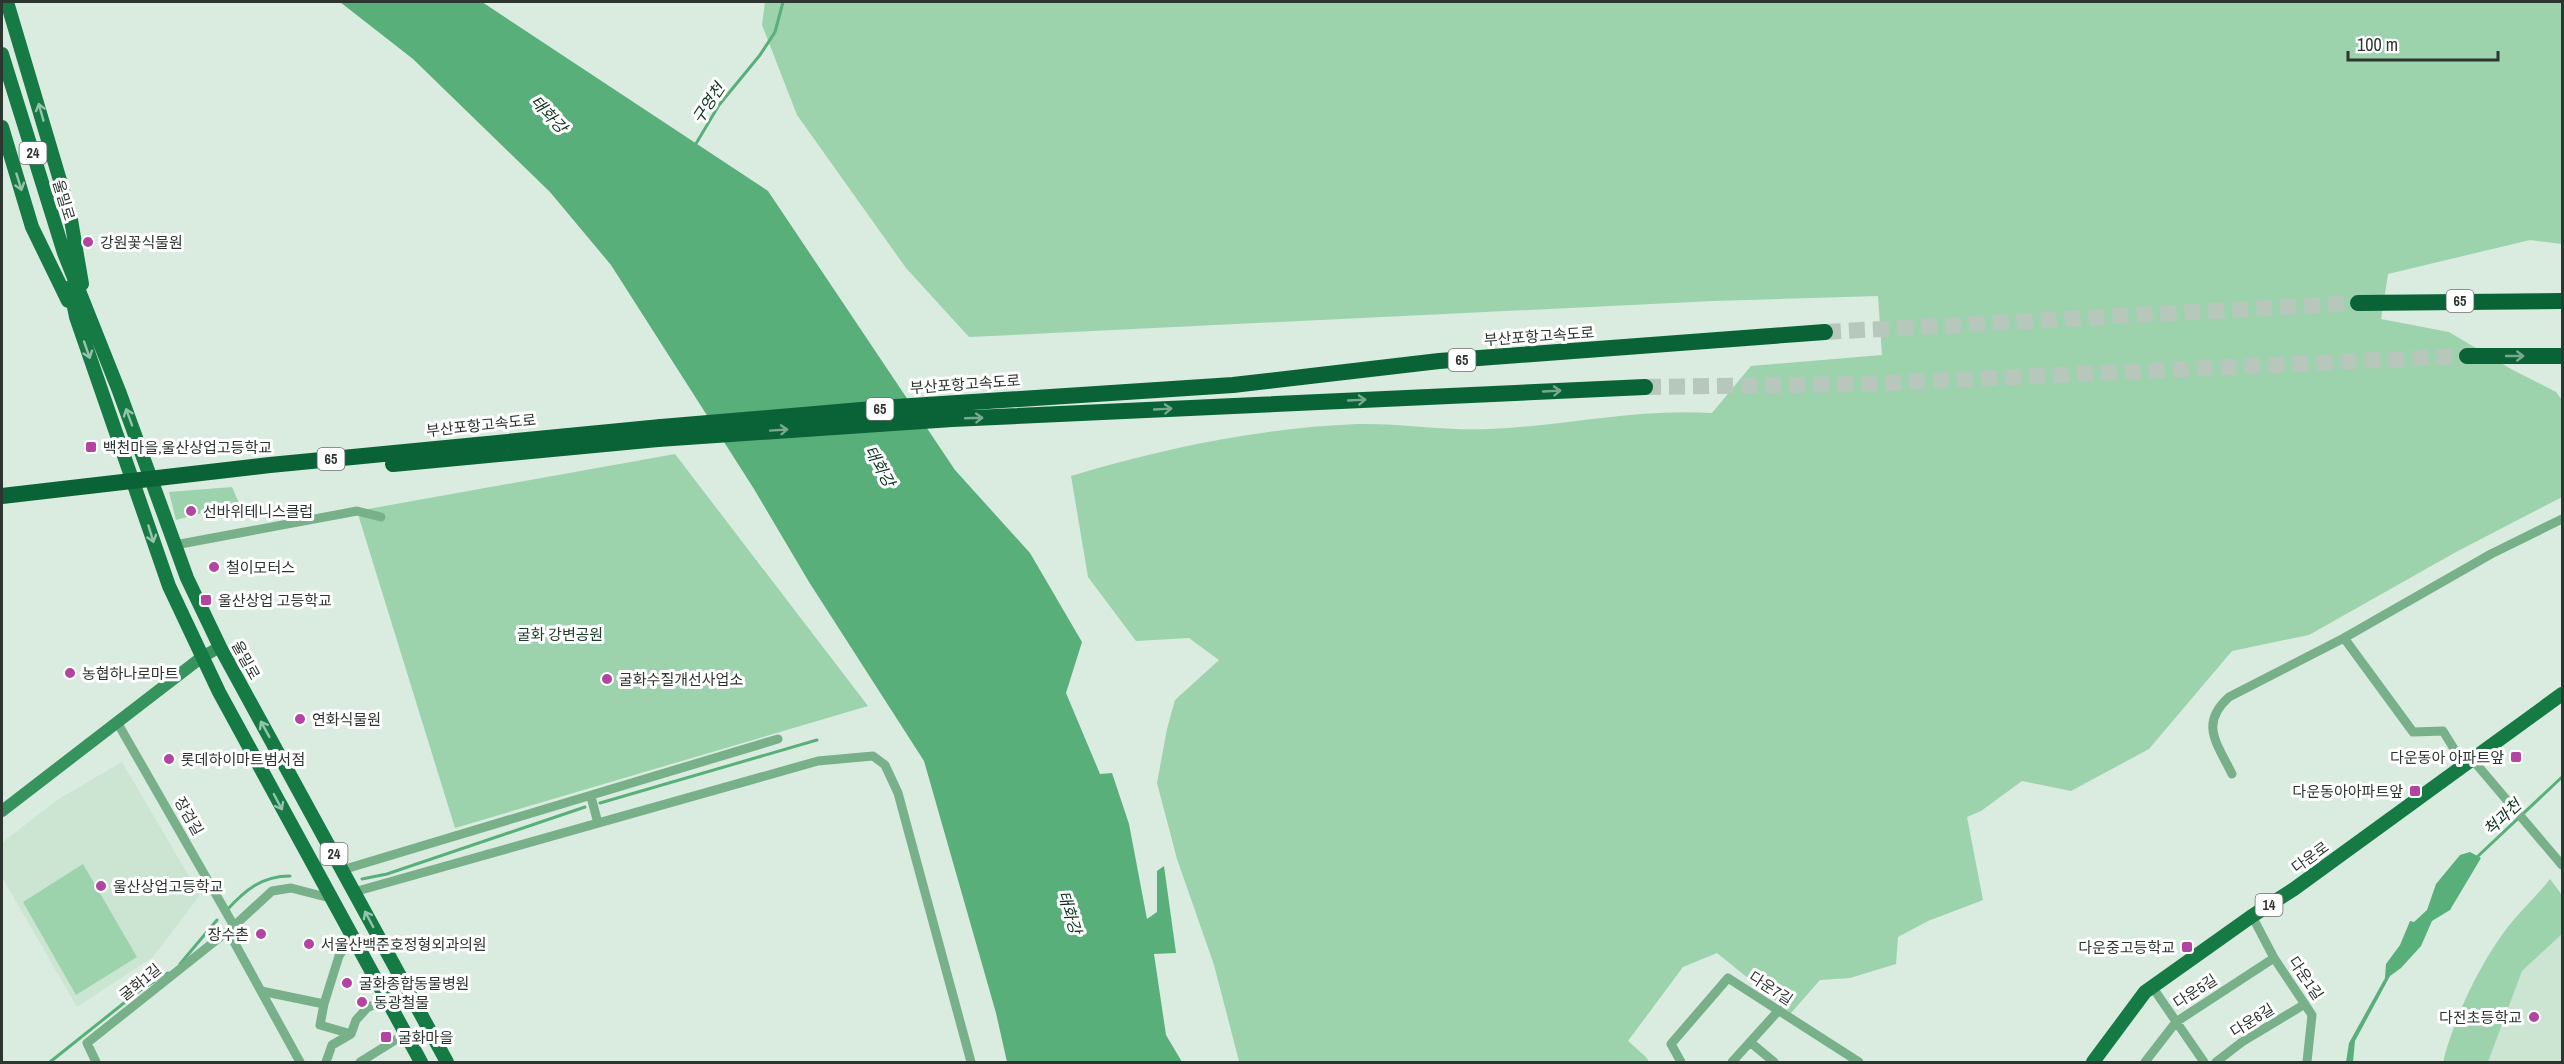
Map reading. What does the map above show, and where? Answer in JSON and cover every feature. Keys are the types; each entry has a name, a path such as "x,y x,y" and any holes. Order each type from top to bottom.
{"highway":[{"name":"65","path":"2358,303 2562,302"},
{"name":"부산포항고속도로","path":"2,496 546,437 1099,393 1233,386 1439,362 1825,332"},
{"path":"2467,356 2562,356"},
{"name":"부산포항고속도로","path":"2,508 302,472 658,439 952,419 1645,387"}],"main road":[{"path":"7,2 70,214 82,315"},
{"name":"울밀로","path":"2,54 162,568 201,657 421,1062"},
{"path":"2,126 32,227 82,315"},
{"name":"울밀로","path":"82,315 119,391 187,578 220,647 447,1062"},
{"path":"2,811 201,657 220,647"},
{"name":"다운로","path":"2093,1062 2145,992 2294,889 2562,694"}],"street":[{"path":"175,545 357,511 381,517"},
{"path":"2232,774 2211,725 2216,708 2229,697 2344,638 2481,559 2562,519"},
{"path":"2344,638 2413,732 2443,731 2468,762 2496,788 2562,866"},
{"name":"장검길","path":"117,722 231,928"},
{"path":"342,870 778,739"},
{"path":"354,892 818,761 873,756 885,765 898,793 971,1062"},
{"path":"591,797 598,823"},
{"name":"굴화1길","path":"96,1062 87,1043 231,928 272,891 291,888 330,898"},
{"name":"다운1길","path":"2252,916 2274,958 2312,1015 2307,1062"},
{"path":"231,928 261,991 300,1062"},
{"path":"351,1034 320,1025 339,956 352,936"},
{"name":"다운5길","path":"2145,1062 2176,1022 2274,958"},
{"name":"다운7길","path":"1681,1062 1671,1044 1728,978 1859,1062"},
{"path":"2153,988 2204,1062"},
{"path":"261,991 324,1004"},
{"path":"326,1062 332,1045 351,1034 356,1020 367,1008 386,999"},
{"name":"다운6길","path":"2216,1062 2242,1042 2305,1004"},
{"path":"1732,1062 1779,1010"},
{"path":"360,1062 405,1034"},
{"path":"1750,1042 1774,1062"}],"shaded area":[{"name":"울산상업고등학교","path":"122,762 200,895 153,957 77,1007 2,877 3,842 57,800"},
{"name":"다전초등학교","path":"2562,934 2562,1062 2488,1062 2522,971"}],"green space":[{"path":"765,2 2562,2 2562,244 2530,240 2388,274 2381,319 2449,332 2511,369 2556,392 2562,400 2562,497 2456,552 2309,635 2232,651 2149,749 2071,791 2022,781 1981,811 1967,817 1983,900 1928,921 1898,937 1896,964 1850,978 1820,980 1791,1013 1717,953 1683,967 1628,1041 1649,1062 1239,1061 1214,965 1177,859 1157,783 1175,700 1219,660 1189,638 1136,641 1088,577 1071,476 1176,448 1248,435 1321,426 1374,424 1489,429 1628,415 1712,413 1751,366 1882,355 1878,296 1713,301 969,337 906,268 797,115 762,25"},
{"name":"굴화 강변공원","path":"675,454 868,706 455,828 357,511"},
{"name":"선바위테니스클럽","path":"232,487 239,503 176,520 169,492"},
{"path":"83,864 137,957 76,995 23,902"},
{"path":"2550,879 2562,895 2562,934 2522,971 2488,1062 2443,1062 2461,1010 2477,975 2507,928"}],"water":[{"name":"태화강","path":"340,2 482,2 768,191 955,470 1030,553 1082,642 1066,693 1100,774 1112,773 1129,824 1147,919 1157,912 1157,871 1164,866 1176,953 1154,954 1166,1035 1182,1062 1007,1062 996,1013 924,761 809,582 754,489 611,265 550,192 413,59"},
{"path":"2470,852 2481,858 2450,910 2432,921 2421,946 2401,968 2390,976 2355,1041 2353,1062 2346,1062 2349,1043 2385,978 2386,964 2400,945 2410,921 2414,922 2427,910 2436,884 2460,855"}],"waterway":[{"name":"구영천","path":"694,147 719,105 760,55 775,32 783,2"},
{"path":"600,803 817,740"},
{"name":"척과천","path":"2476,858 2562,777"},
{"path":"362,879 387,874 585,807"},
{"path":"227,910 255,885 263,881 290,876"},
{"path":"180,964 217,920"},
{"path":"50,1062 139,991 168,973"}],"tunnel":[{"path":"1825,332 2358,303"},
{"path":"1645,387 1862,384 2467,356"}],"place":[{"name":"강원꽃식물원","path":"88,242"},
{"name":"백천마을,울산상업고등학교","path":"91,447"},
{"name":"선바위테니스클럽","path":"191,511"},
{"name":"철이모터스","path":"214,567"},
{"name":"울산상업 고등학교","path":"206,600"},
{"name":"농협하나로마트","path":"70,673"},
{"name":"굴화수질개선사업소","path":"607,679"},
{"name":"연화식물원","path":"300,719"},
{"name":"다운동아 아파트앞","path":"2516,757"},
{"name":"롯데하이마트범서점","path":"169,759"},
{"name":"다운동아아파트앞","path":"2415,791"},
{"name":"울산상업고등학교","path":"101,886"},
{"name":"장수촌","path":"261,934"},
{"name":"서울산백준호정형외과의원","path":"309,944"},
{"name":"다운중고등학교","path":"2187,947"},
{"name":"굴화종합동물병원","path":"347,983"},
{"name":"동광철물","path":"362,1002"},
{"name":"다전초등학교","path":"2534,1017"},
{"name":"굴화마을","path":"386,1037"}]}
